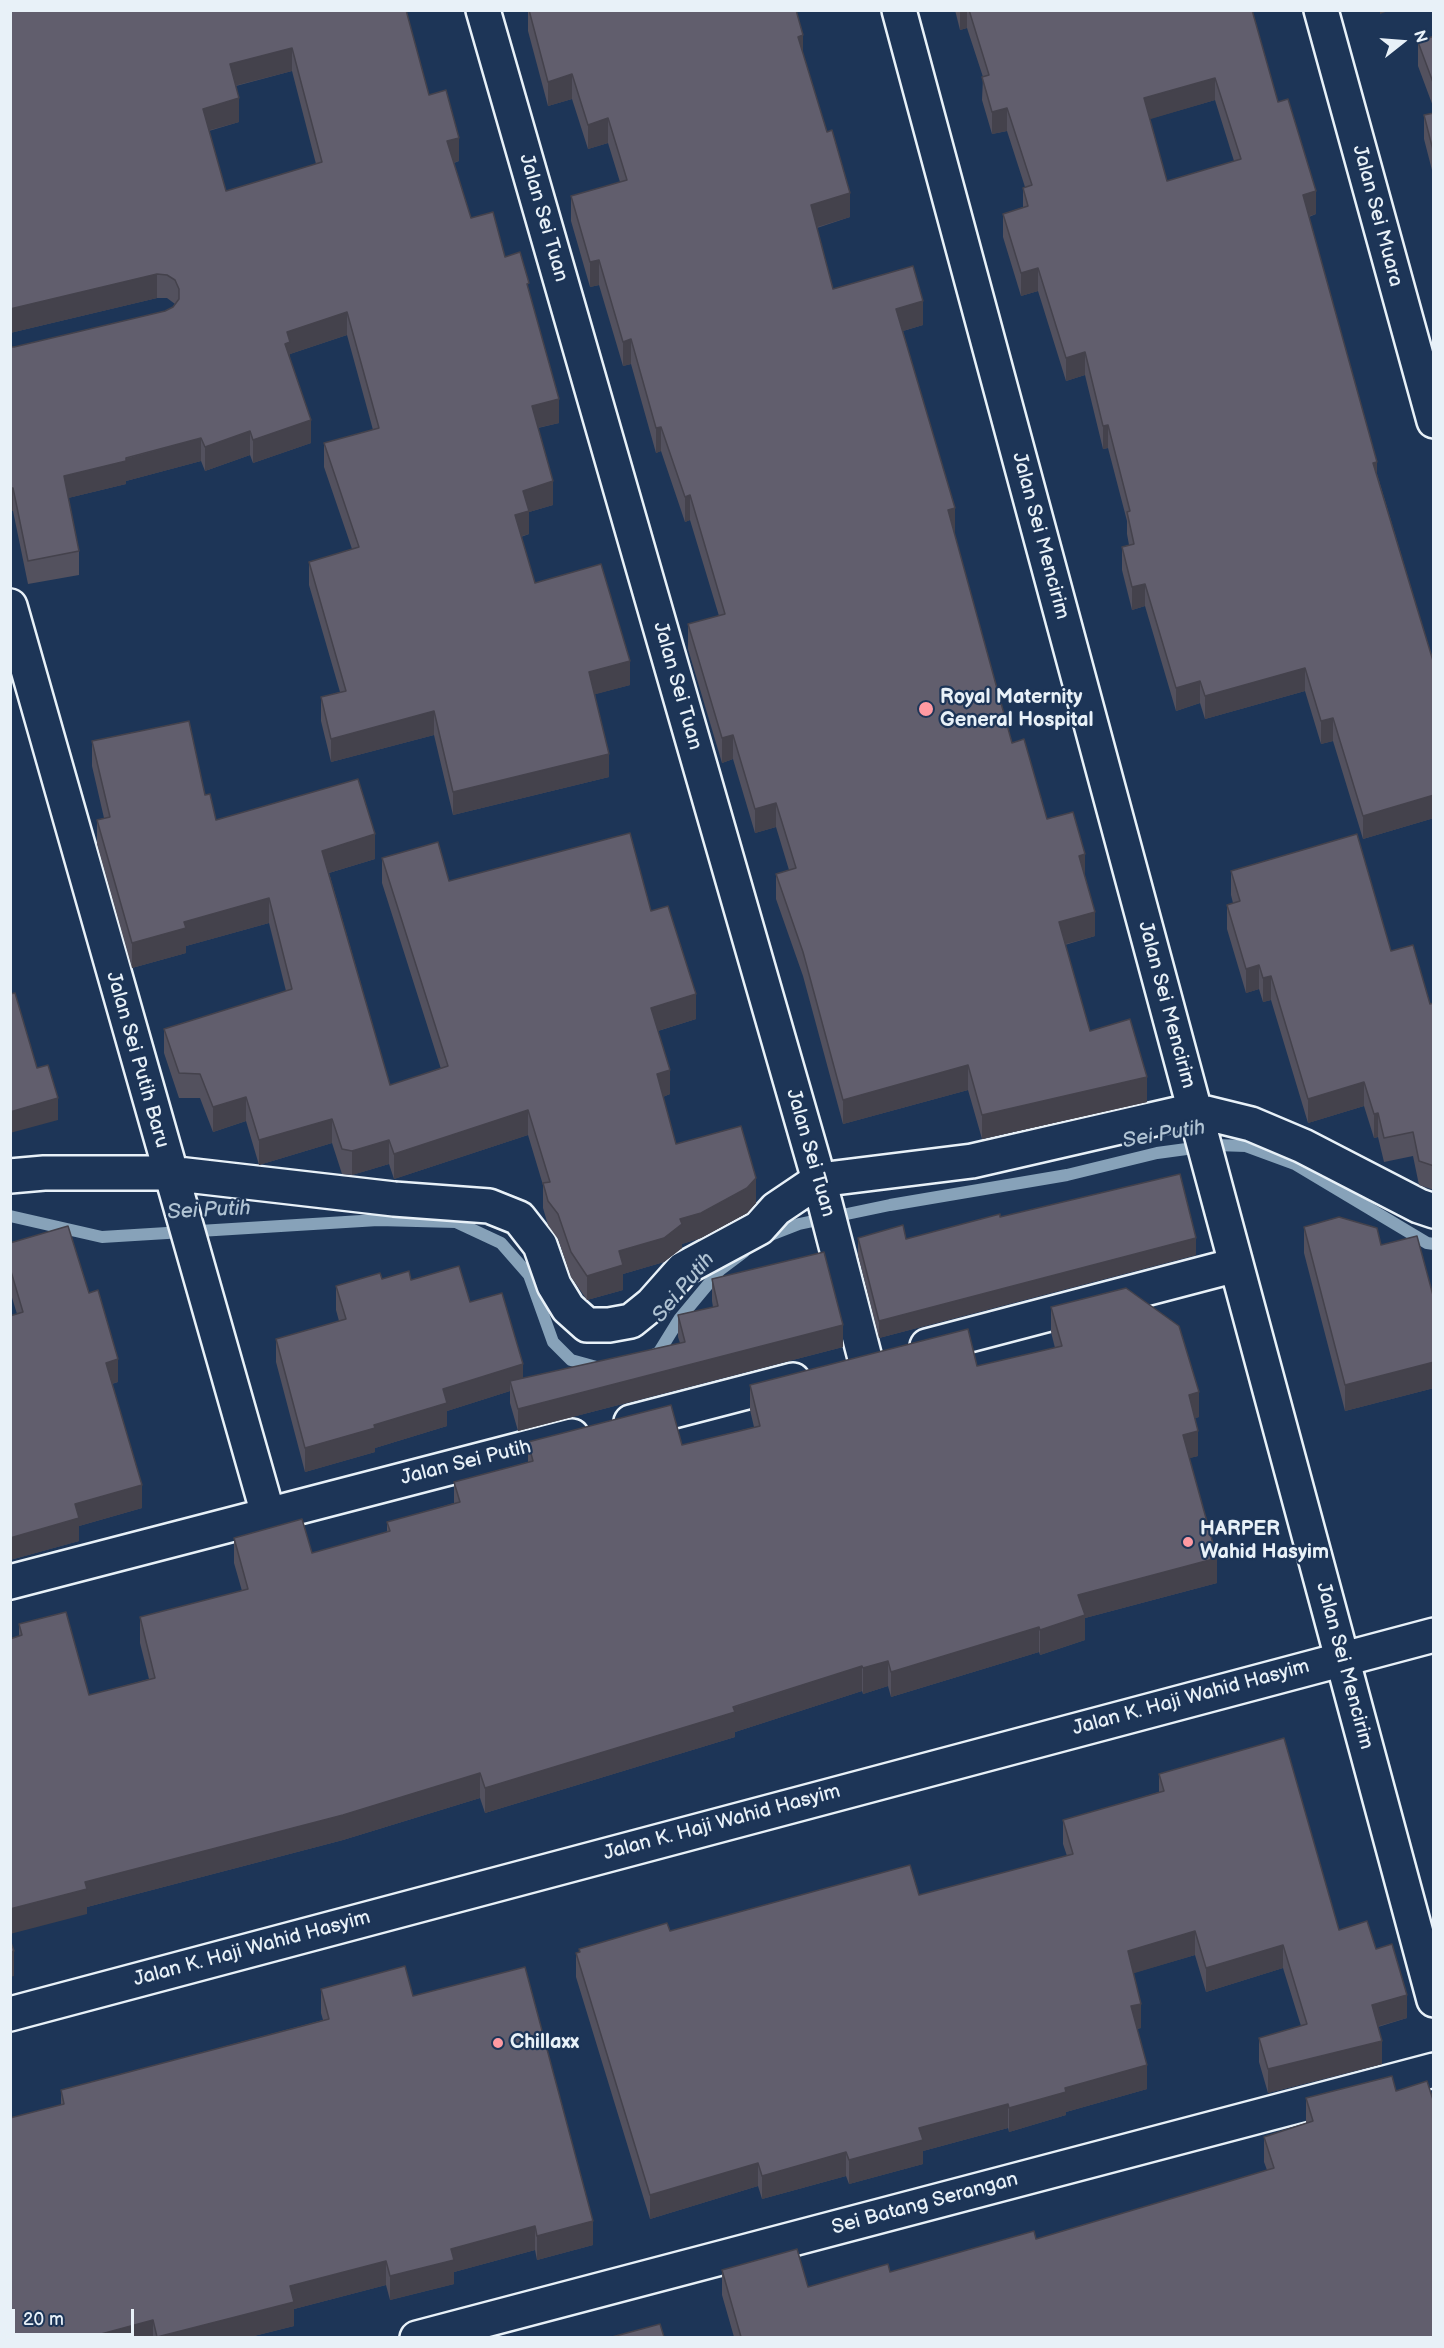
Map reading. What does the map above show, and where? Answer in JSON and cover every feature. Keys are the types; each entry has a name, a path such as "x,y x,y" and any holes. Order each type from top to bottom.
{"street":[{"name":"Jalan Sei Tuan","path":"483,10 835,1245 885,1357"},
{"name":"Jalan Sei Mencirim","path":"899,10 1434,2000"},
{"name":"Jalan Sei Muara","path":"1321,10 1434,421"},
{"name":"Jalan Sei Putih Baru","path":"10,606 267,1514"},
{"path":"10,1176 44,1173 169,1173 393,1199 489,1206 519,1218 540,1245 554,1285 568,1308 587,1325 609,1325 631,1321 652,1304 683,1269 759,1228 776,1209 821,1190 1196,1114 1251,1124 1303,1146 1419,1206 1434,1211"},
{"name":"Jalan Sei Putih","path":"10,1582 1236,1265"},
{"name":"Jalan K. Haji Wahid Hasyim","path":"10,2013 1434,1635"},
{"name":"Sei Batang Serangan","path":"417,2337 1434,2070"}],"building":[{"path":"10,10 406,10 429,95 446,90 459,138 447,141 471,218 493,212 505,257 520,252 529,283 527,284 559,399 532,406 553,481 523,491 529,511 515,515 535,583 601,564 630,661 589,672 609,754 453,792 434,711 331,739 321,697 346,691 309,562 359,547 324,443 379,428 347,312 287,332 290,342 285,344 311,420 253,440 250,431 205,447 201,438 126,458 126,461 64,476 79,551 28,561 13,488 10,488 10,347 165,311 173,307 179,299 179,289 175,280 167,275 157,274 10,309","holes":["292,48 322,162 226,191 203,109 239,98 230,64"]},
{"path":"529,10 796,10 803,35 798,37 827,132 832,130 850,193 811,205 833,289 913,266 923,301 896,309 955,508 948,510 1012,743 1024,739 1047,819 1073,812 1085,854 1079,856 1095,912 1059,922 1090,1031 1130,1019 1147,1077 982,1115 968,1065 843,1100 803,952 776,874 796,868 776,803 755,809 733,735 722,738 688,624 725,614 690,495 685,497 661,427 656,428 631,339 623,342 599,260 590,262 571,196 627,180 608,118 588,125 572,74 548,82"},
{"path":"969,10 1252,10 1278,102 1288,99 1316,191 1303,195 1377,462 1373,463 1434,664 1434,795 1363,816 1333,718 1321,721 1305,668 1205,696 1200,681 1176,688 1145,584 1132,587 1122,547 1134,544 1127,512 1130,511 1108,425 1103,426 1085,352 1066,358 1038,268 1021,273 1003,214 1028,206 1023,188 1032,185 1007,108 992,112 982,77 989,75","holes":["1215,78 1241,159 1167,181 1144,98"]},
{"path":"1434,36 1434,85 1418,42"},
{"path":"1434,113 1434,154 1424,115"},
{"path":"189,721 205,795 210,794 216,820 358,779 375,834 322,851 390,1085 448,1066 382,858 438,842 449,881 630,833 651,911 668,906 696,994 651,1008 670,1070 657,1074 676,1144 741,1126 756,1178 747,1188 701,1213 680,1219 682,1224 664,1238 619,1251 623,1265 587,1276 571,1252 558,1214 548,1201 543,1183 550,1182 528,1110 394,1154 389,1140 352,1151 342,1149 332,1119 259,1140 246,1097 213,1107 200,1074 179,1073 164,1029 292,989 269,898 184,922 186,928 132,943 97,820 110,817 92,741"},
{"path":"1357,834 1391,951 1413,945 1430,1004 1434,1003 1434,1166 1419,1161 1413,1132 1384,1138 1378,1113 1374,1114 1364,1082 1308,1099 1271,976 1263,978 1259,965 1246,969 1227,905 1240,901 1231,871"},
{"path":"15,993 37,1068 48,1065 58,1098 10,1112 10,994"},
{"path":"1180,1174 1196,1238 879,1321 858,1238 903,1225 906,1239 1000,1214 1000,1217"},
{"path":"1339,1217 1377,1228 1381,1245 1417,1236 1434,1299 1434,1362 1345,1385 1304,1227"},
{"path":"68,1226 89,1293 98,1290 118,1359 106,1363 142,1485 75,1504 79,1518 10,1538 10,1316 23,1312 10,1268 10,1243"},
{"path":"824,1252 843,1325 518,1409 510,1381 685,1342 678,1315 718,1306 712,1279"},
{"path":"459,1266 470,1302 502,1293 523,1364 443,1389 447,1403 374,1425 375,1428 305,1448 276,1339 346,1319 336,1286 380,1273 382,1279 409,1271 411,1280"},
{"path":"1126,1288 1179,1326 1199,1392 1189,1395 1198,1431 1183,1435 1217,1558 1078,1595 1085,1615 1040,1630 1039,1627 891,1672 888,1661 863,1668 862,1666 733,1707 735,1712 485,1788 480,1773 343,1815 85,1882 87,1889 10,1909 10,1639 22,1635 19,1624 66,1612 89,1695 155,1678 140,1617 248,1589 234,1538 302,1519 312,1553 390,1531 387,1522 460,1502 454,1482 533,1461 528,1442 671,1405 682,1445 760,1426 750,1385 968,1329 977,1366 1062,1346 1051,1307"},
{"path":"1284,1738 1339,1930 1367,1921 1376,1949 1392,1944 1407,1995 1372,2005 1382,2041 1268,2069 1259,2038 1307,2024 1283,1945 1206,1968 1195,1931 1128,1951 1141,2004 1131,2006 1147,2065 1065,2088 1066,2092 1009,2108 1008,2104 919,2128 923,2140 849,2160 846,2152 762,2176 758,2163 650,2195 576,1953 580,1952 579,1949 667,1923 670,1931 910,1865 919,1895 1073,1854 1063,1820 1164,1791 1159,1774"},
{"path":"10,1940 14,1951 10,1952"},
{"path":"405,1966 413,1996 525,1967 593,2221 537,2236 535,2226 451,2249 454,2260 390,2276 386,2261 290,2286 294,2302 157,2337 153,2320 90,2337 10,2337 10,2118 64,2104 61,2090 329,2019 321,1989"},
{"path":"1392,2076 1396,2091 1427,2081 1434,2103 1434,2337 741,2337 722,2270 797,2249 808,2287 888,2264 890,2272 1034,2231 1036,2239 1274,2168 1264,2137 1313,2121 1306,2098"},
{"path":"660,2324 664,2337 612,2337"}],"waterway":[{"name":"Sei Putih","path":"763,1238 799,1224 890,1205 1067,1175 1157,1153 1216,1145 1246,1146 1295,1164 1427,1243 1434,1244"},
{"name":"Sei Putih","path":"10,1216 102,1237 378,1220 456,1222 501,1243 529,1275 553,1342 571,1360 600,1368"},
{"name":"Sei Putih","path":"651,1356 659,1352 680,1318 720,1270 744,1252"}],"place":[{"name":"Royal Maternity General Hospital","path":"926,709"},
{"name":"HARPER Wahid Hasyim","path":"1188,1542"},
{"name":"Chillaxx","path":"498,2043"}]}
